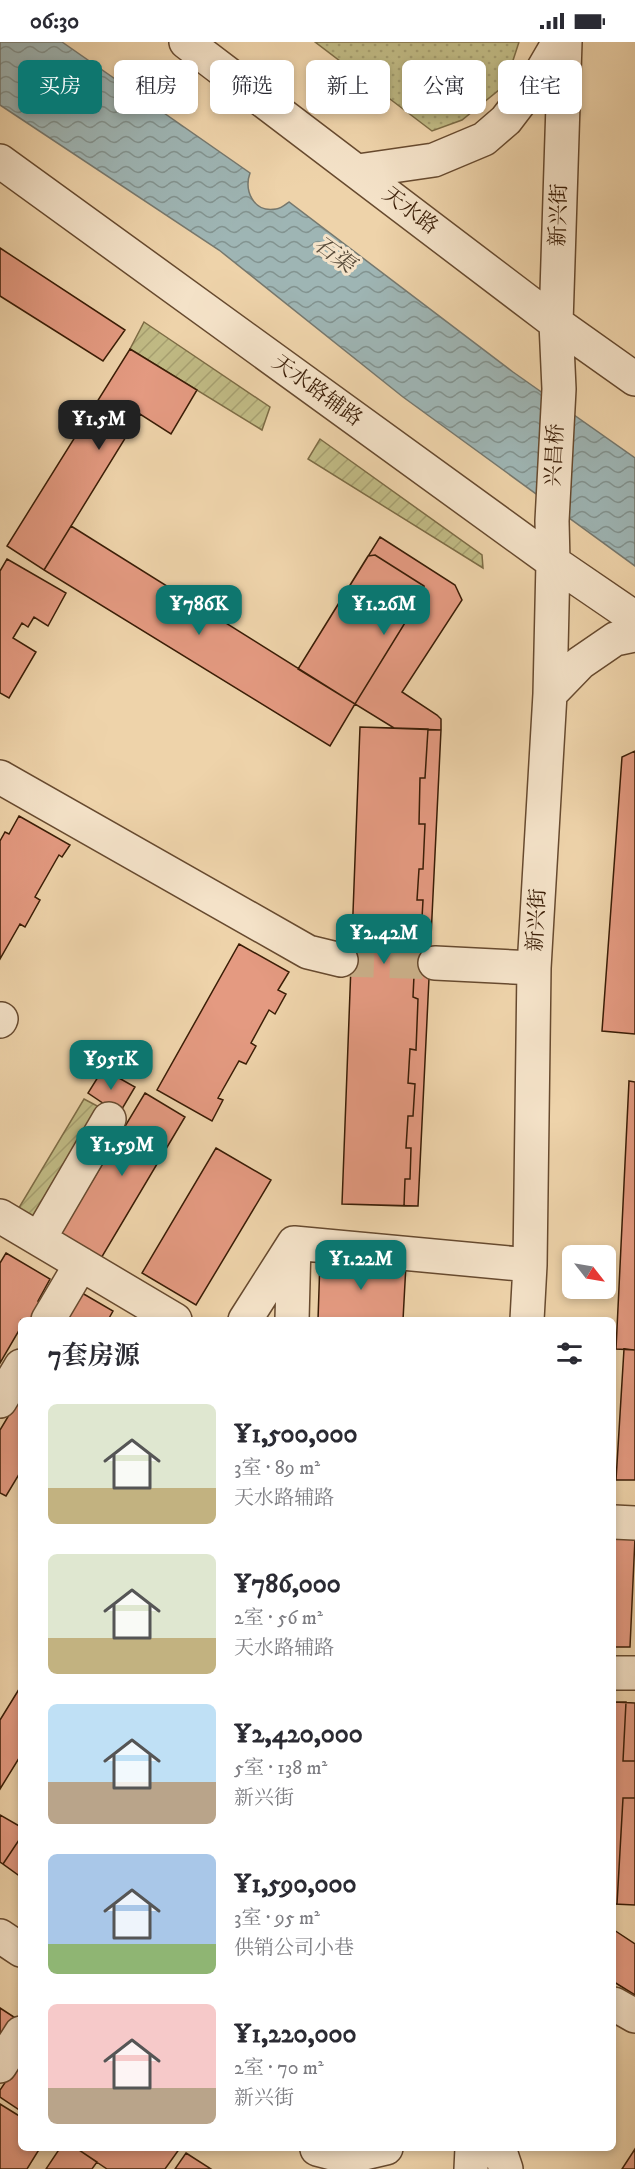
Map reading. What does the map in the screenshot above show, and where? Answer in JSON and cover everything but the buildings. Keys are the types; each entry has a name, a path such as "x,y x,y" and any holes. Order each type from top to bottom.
{"street":[{"name":"天水路","path":"186,42 556,323 635,379"},
{"path":"358,171 434,160 484,139 506,120 538,78 559,42"},
{"name":"新兴街","path":"559,389 556,323 565,42"},
{"name":"天水路辅路","path":"0,161 553,562 635,618"},
{"name":"兴昌桥","path":"552,521 559,389"},
{"name":"新兴街","path":"527,1317 530,1265 534,968 550,694 552,521"},
{"path":"550,694 580,663 597,651 615,639 635,635"},
{"path":"0,777 308,952 341,960"},
{"path":"435,963 534,968"},
{"path":"39,1239 110,1119"},
{"path":"0,1216 170,1317"},
{"path":"294,1243 530,1265"},
{"path":"247,1317 294,1243"},
{"path":"292,1317 294,1243"},
{"path":"50,1317 81,1264"},
{"path":"0,1401 18,1371"},
{"path":"616,1522 635,1523"},
{"path":"616,1672 635,1673"},
{"path":"0,1936 18,1948"},
{"path":"616,2005 635,2016"},
{"path":"0,2066 18,2038"},
{"path":"324,2155 347,2157 373,2151"},
{"path":"471,2169 472,2151"},
{"path":"499,2151 506,2169"}],"shaded area":[{"path":"315,42 519,42 513,60 498,60 498,91 486,100 486,60 402,60 402,108 390,99 390,60 339,60"},
{"path":"410,114 469,114 462,120 432,131"},
{"path":"144,322 270,407 262,430 130,349"},
{"path":"320,439 482,555 483,568 308,459"},
{"path":"84,1099 103,1109 36,1222 17,1211"}],"water":[{"name":"石渠","path":"0,42 62,42 88,60 18,60 18,114 102,114 102,70 114,78 114,114 165,114 250,173 248,186 256,204 268,209 276,209 289,202 513,372 635,458 635,566 403,397 219,250 0,105"}],"tunnel":[{"path":"341,960 435,963"}]}
